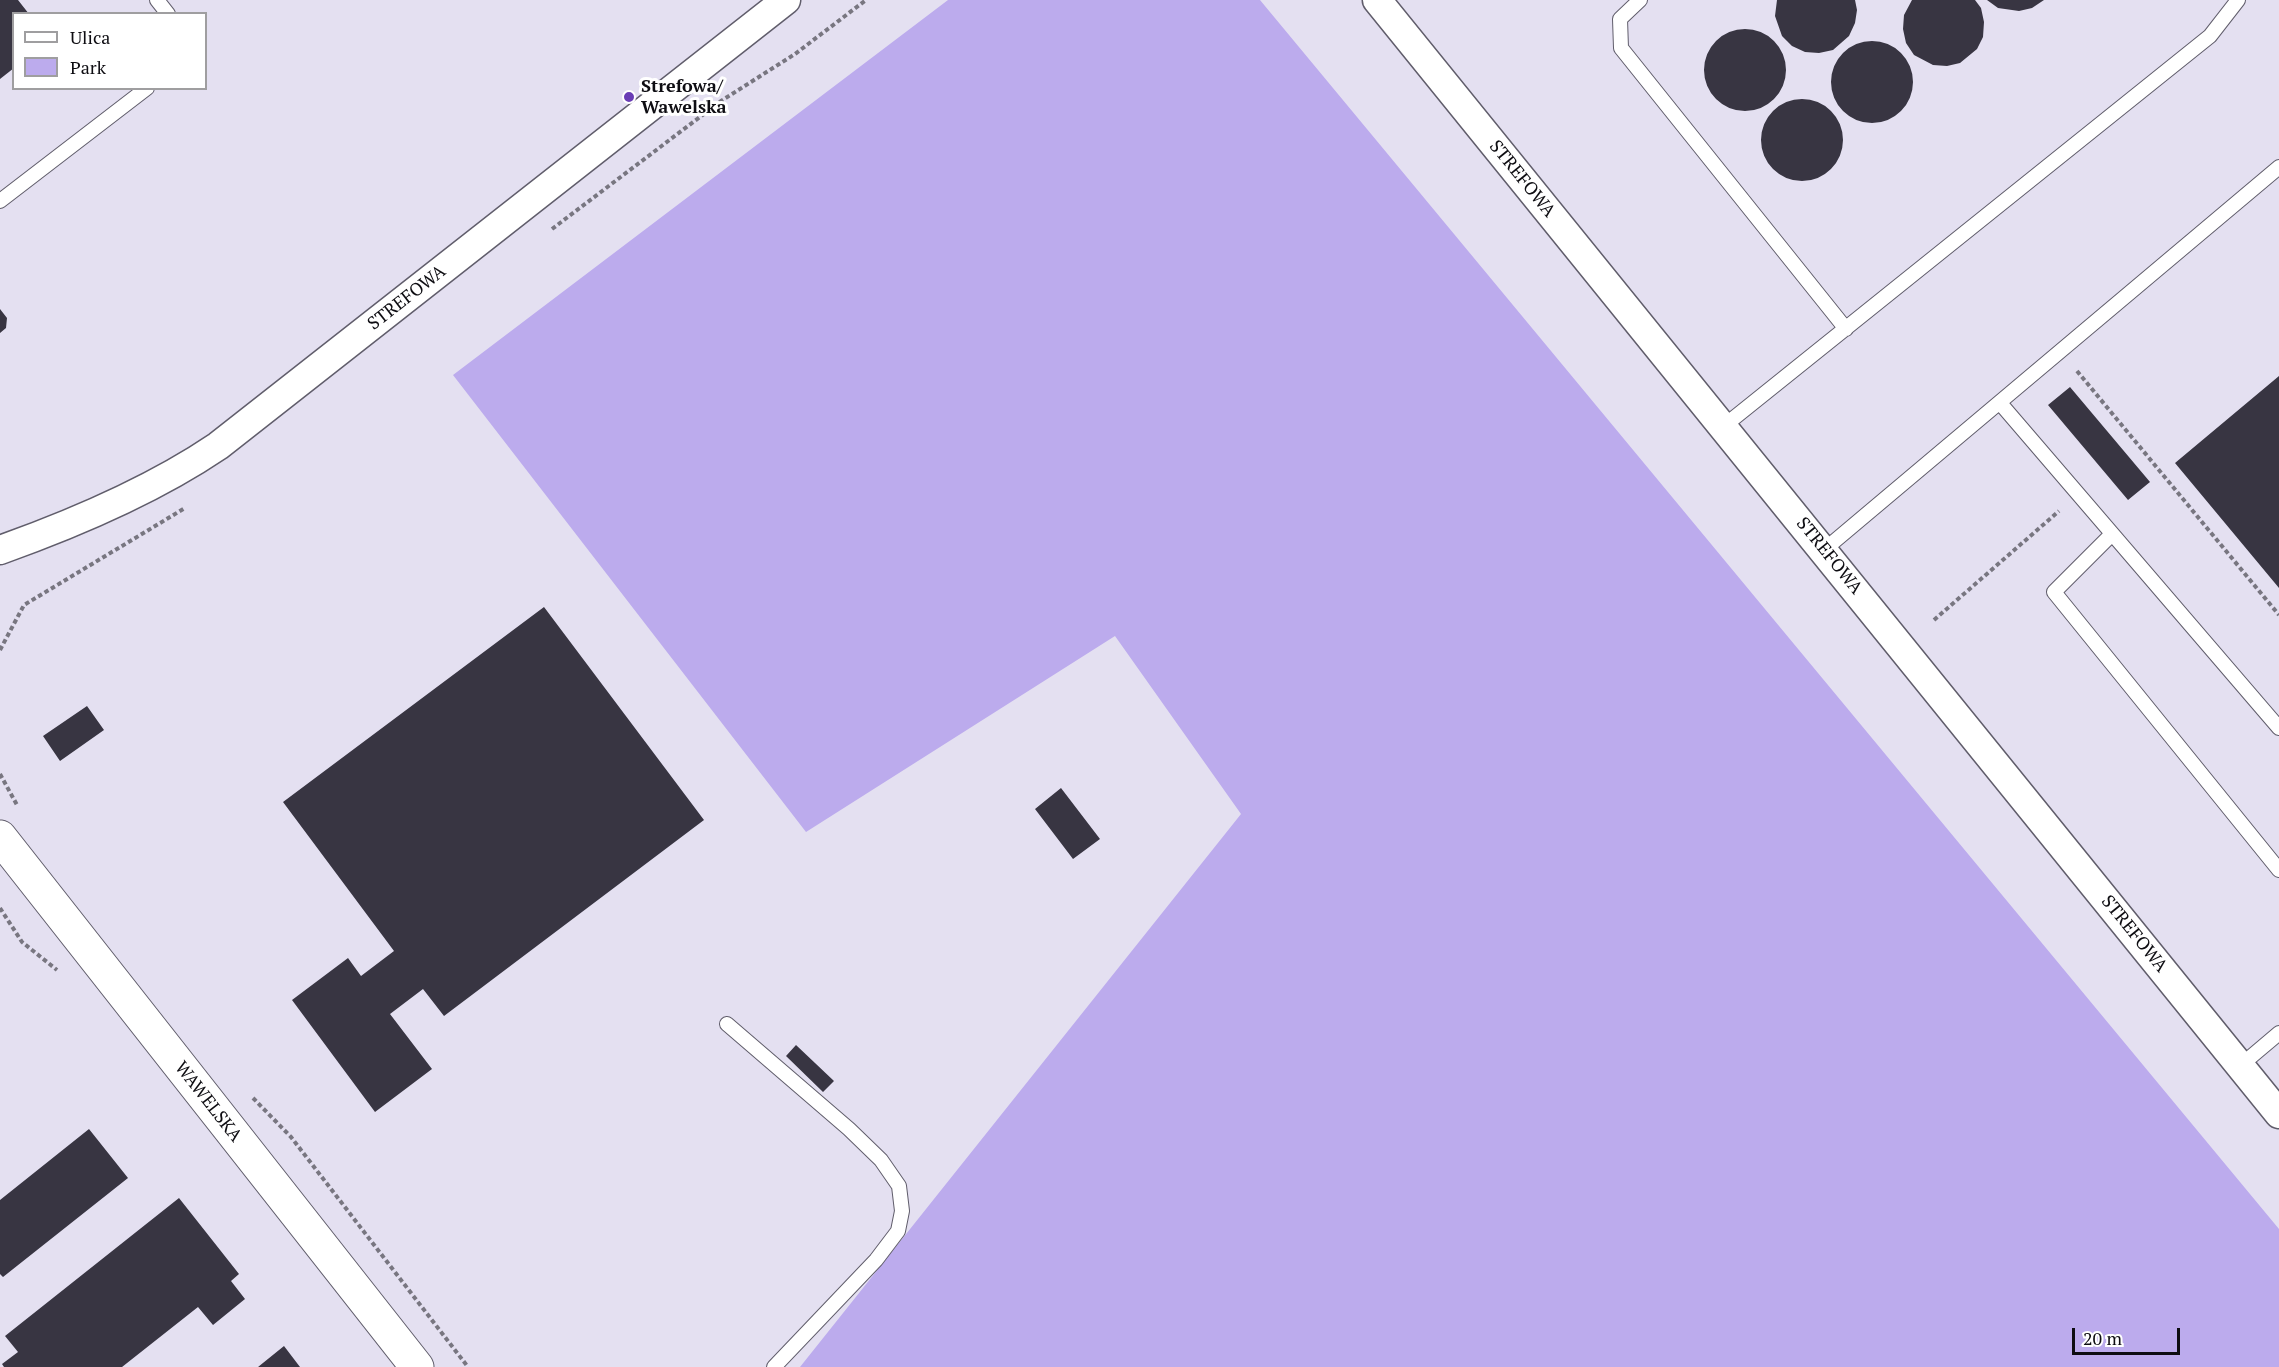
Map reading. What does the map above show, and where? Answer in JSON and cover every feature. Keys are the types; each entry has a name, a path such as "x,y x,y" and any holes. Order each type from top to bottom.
{"street":[{"name":"STREFOWA","path":"0,550 155,485 218,446 786,0"},
{"name":"STREFOWA","path":"1377,0 2279,1114"},
{"name":"WAWELSKA","path":"0,837 417,1367"}],"lane":[{"path":"157,0 166,12"},
{"path":"1640,0 1620,19 1621,48 1846,329"},
{"path":"1724,426 2210,36 2238,0"},
{"path":"0,201 144,90"},
{"path":"1824,550 2279,167"},
{"path":"2000,403 2279,728"},
{"path":"2112,534 2054,592 2279,870"},
{"path":"727,1024 849,1128 881,1160 898,1186 902,1211 898,1231 876,1260 774,1367"},
{"path":"2240,1066 2279,1033"}],"path":[{"path":"2061,351 2279,615"},
{"path":"1934,620 2078,494"}],"green space":[{"path":"948,0 1260,0 2279,1229 2279,1367 800,1367 1241,814 1115,636 806,832 453,375"}],"building":[{"path":"0,0 18,0 27,12 12,12 12,70 0,79"},
{"path":"1777,0 1855,0 1857,10 1855,23 1849,36 1833,50 1819,53 1805,52 1792,46 1782,36 1775,16"},
{"path":"1912,0 1975,0 1981,8 1984,22 1983,37 1977,49 1960,63 1947,66 1933,65 1914,55 1906,43 1903,29 1904,15"},
{"path":"1987,0 2044,0 2032,8 2019,11 1998,8"},
{"path":"1745,29 1761,32 1774,41 1783,54 1786,70 1783,86 1774,99 1761,108 1745,111 1729,108 1716,99 1707,86 1704,70 1707,54 1716,41 1729,32"},
{"path":"1872,41 1888,44 1901,53 1910,66 1913,82 1910,98 1901,111 1888,120 1872,123 1856,120 1843,111 1834,98 1831,82 1834,66 1843,53 1856,44"},
{"path":"1802,99 1818,102 1831,111 1840,124 1843,140 1840,156 1831,169 1818,178 1802,181 1786,178 1773,169 1764,156 1761,140 1764,124 1773,111 1786,102"},
{"path":"0,309 7,318 6,328 0,333"},
{"path":"2279,376 2279,588 2175,463"},
{"path":"2070,387 2150,482 2128,500 2048,405"},
{"path":"544,607 704,820 444,1016 423,989 390,1014 432,1069 375,1112 292,1000 348,958 361,976 394,951 283,802"},
{"path":"87,706 104,730 60,761 43,736"},
{"path":"1061,788 1100,839 1073,859 1035,809"},
{"path":"796,1045 834,1081 823,1092 786,1056"},
{"path":"89,1129 128,1178 3,1277 0,1274 0,1200"},
{"path":"179,1198 239,1274 231,1281 245,1299 213,1325 198,1307 122,1367 4,1367 2,1364 18,1352 5,1336"},
{"path":"284,1346 300,1367 258,1367"}],"place":[{"name":"Strefowa/ Wawelska","path":"629,97"}]}
